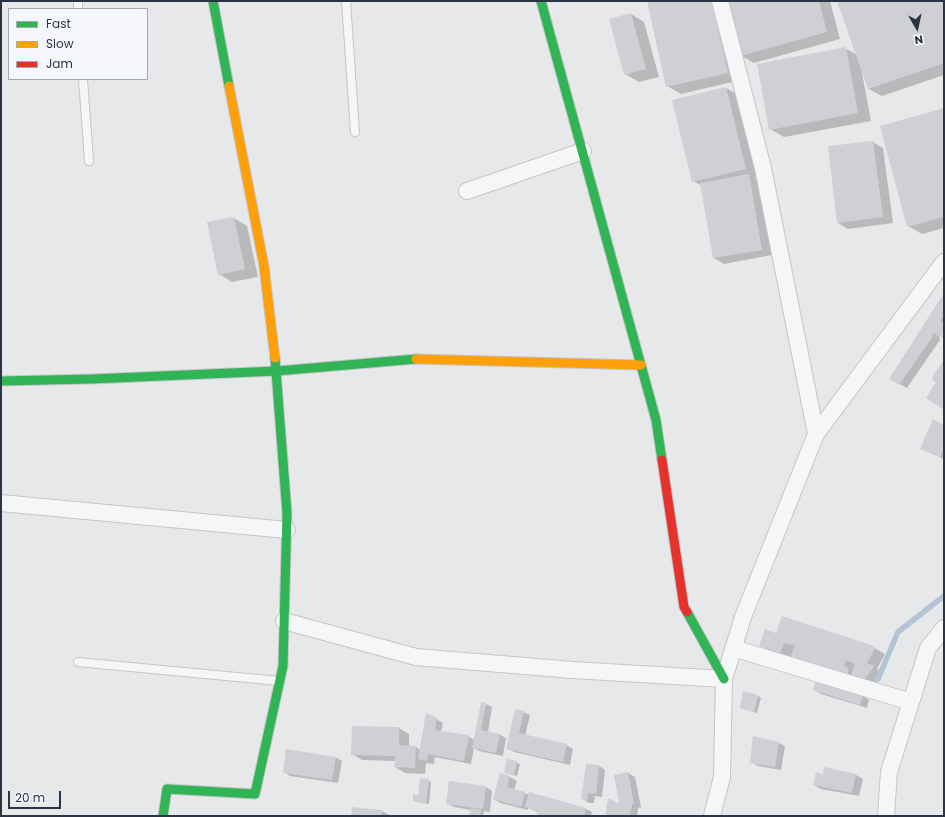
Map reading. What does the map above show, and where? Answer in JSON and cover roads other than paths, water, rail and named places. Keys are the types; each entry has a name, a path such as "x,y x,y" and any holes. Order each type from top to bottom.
{"street":[{"path":"164,816 167,789 255,794 283,666 287,514 277,371 264,266 213,1"},
{"path":"542,1 656,420 684,607 724,679"},
{"path":"720,1 763,168 816,434"},
{"path":"467,191 583,151"},
{"path":"712,816 722,777 724,679 746,610 816,434 944,262"},
{"path":"1,381 92,379 277,371 422,358 641,365"},
{"path":"1,503 287,530"},
{"path":"284,621 416,658 573,670 724,679"},
{"path":"886,816 890,772 911,702 928,648 944,628"},
{"path":"733,648 911,702"}],"lane":[{"path":"346,1 355,132"},
{"path":"83,80 89,161"},
{"path":"78,662 280,681"}],"waterway":[{"path":"878,679 898,632 944,596"}]}
